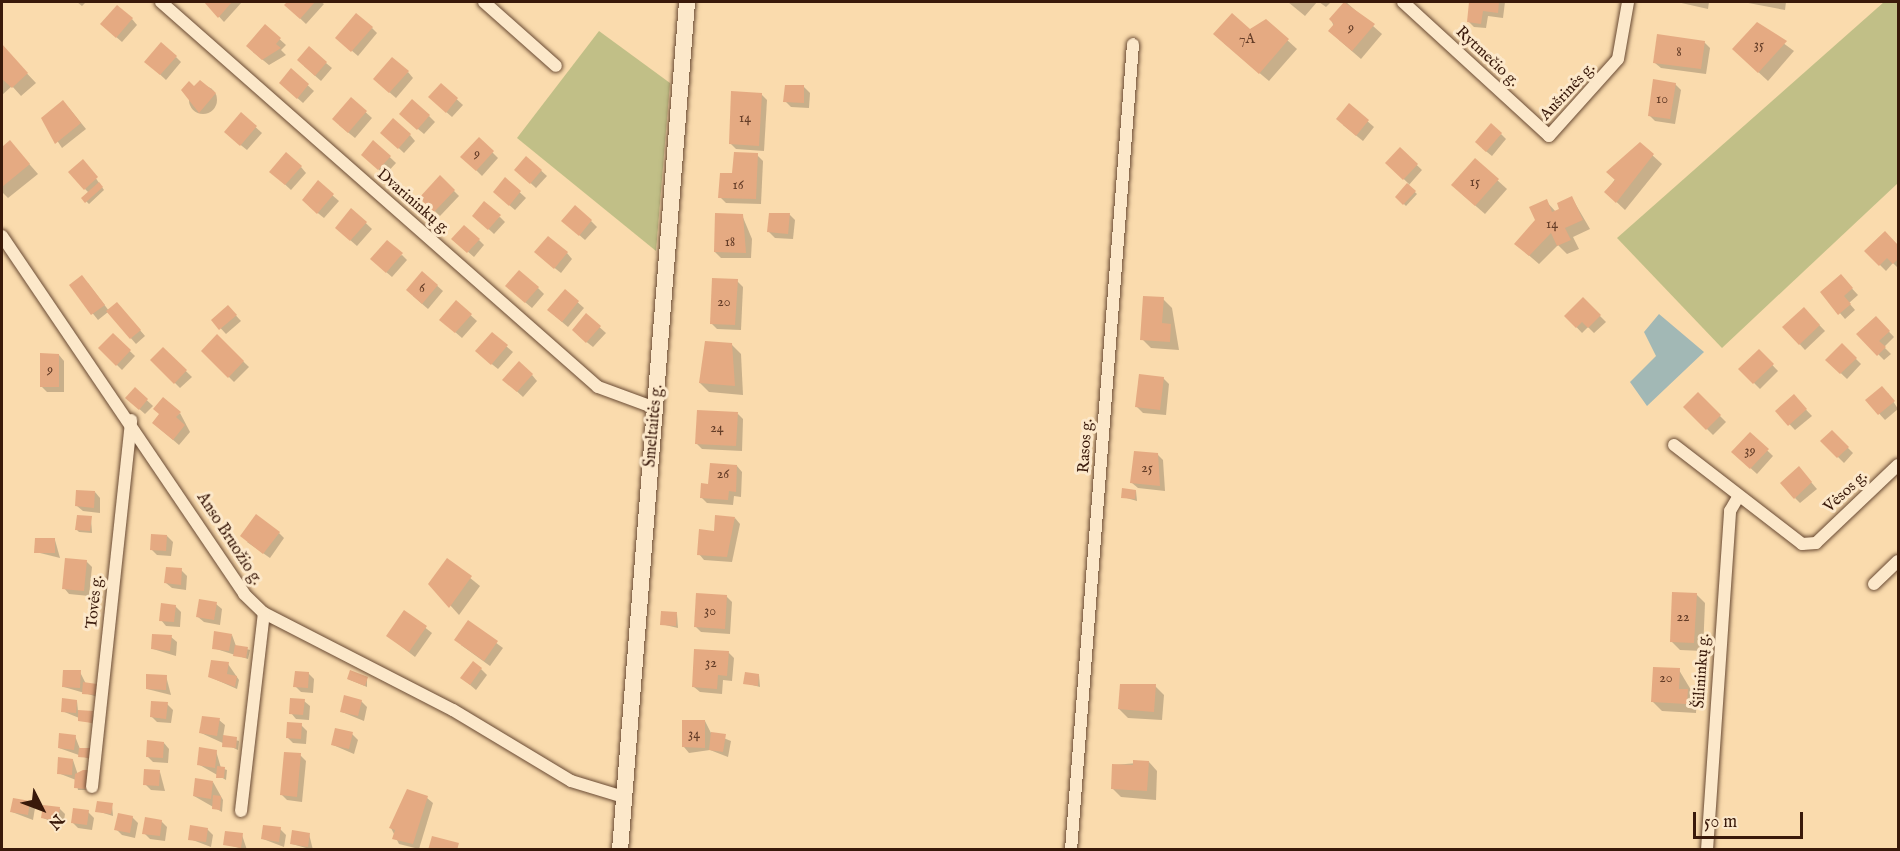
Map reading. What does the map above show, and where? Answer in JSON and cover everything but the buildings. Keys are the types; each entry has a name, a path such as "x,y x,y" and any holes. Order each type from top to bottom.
{"main road":[{"name":"Smeltaitės g.","path":"620,849 687,2"}],"street":[{"name":"Dvarininkų g.","path":"161,2 598,387 655,408"},
{"path":"484,2 555,66"},
{"name":"Rytmečio g.","path":"1403,2 1416,7 1549,136"},
{"name":"Aušrinės g.","path":"1549,136 1618,59 1628,2"},
{"name":"Rasos g.","path":"1071,849 1133,44"},
{"name":"Anso Bruožio g.","path":"2,236 131,420 244,594 264,613 453,710 571,781 624,797"},
{"name":"Tovės g.","path":"92,787 131,420"},
{"path":"1674,445 1738,497"},
{"name":"Vėsos g.","path":"1738,497 1802,544 1816,543 1899,465"},
{"name":"Šilininkų g.","path":"1707,849 1730,511 1738,497"},
{"path":"1874,584 1899,561"},
{"path":"241,811 264,613"}],"shaded area":[{"path":"1884,2 1898,2 1898,183 1722,348 1617,238"},
{"path":"599,31 670,83 656,251 517,138"}],"water":[{"path":"1659,314 1704,352 1647,406 1630,382 1656,356 1644,332"}]}
